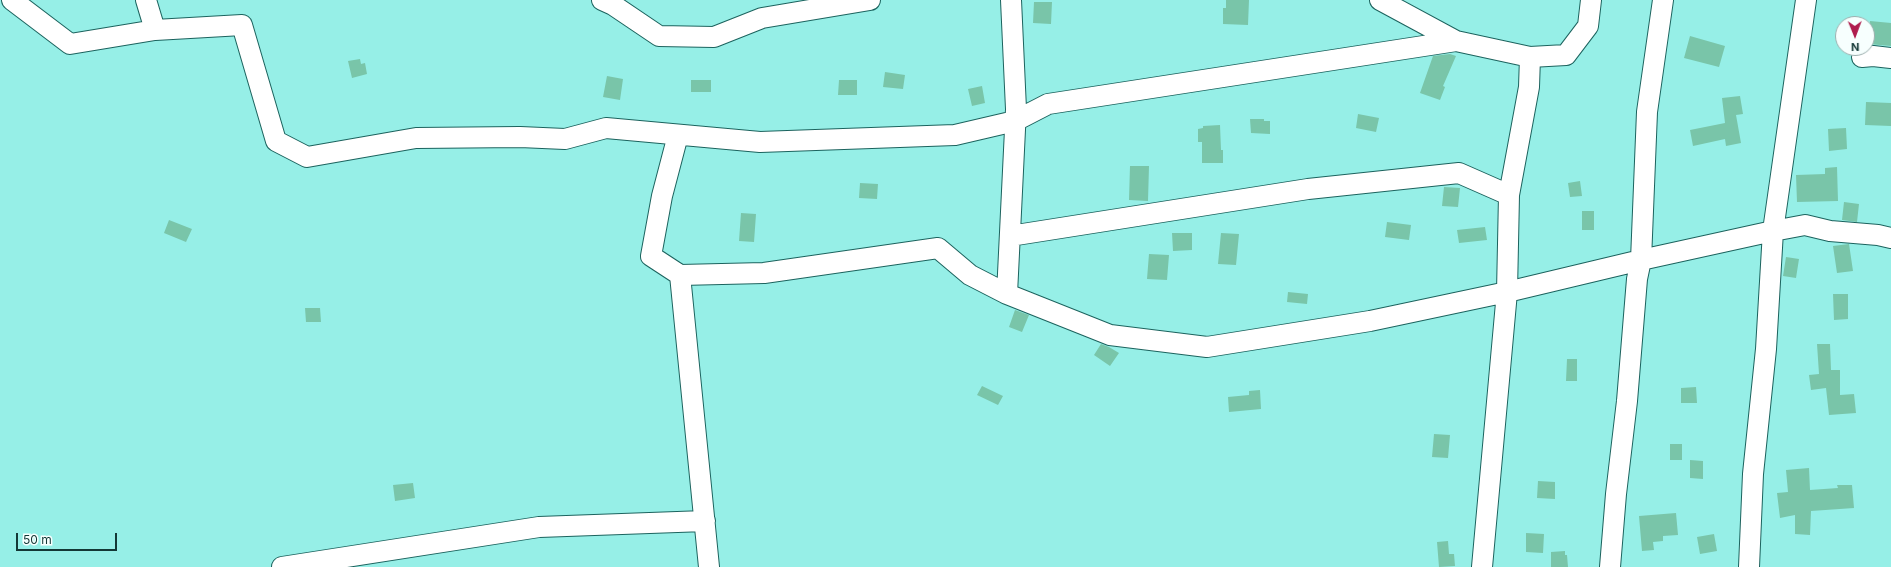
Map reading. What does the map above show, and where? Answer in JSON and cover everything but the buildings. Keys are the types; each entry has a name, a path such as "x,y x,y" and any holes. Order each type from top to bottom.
{"street":[{"path":"12,0 70,44 155,30 242,25 276,141 307,157 416,138 520,137 565,139 606,128 760,142 955,135 1015,121 1048,104 1456,41"},
{"path":"146,0 155,30"},
{"path":"602,0 613,5 659,36 714,36 762,18 870,0"},
{"path":"1007,294 1015,121 1010,0"},
{"path":"1380,0 1456,41 1530,57 1566,55 1588,26 1591,0"},
{"path":"1610,567 1627,401 1637,279 1641,260 1647,112 1663,0"},
{"path":"1749,567 1753,474 1766,349 1772,231 1806,0"},
{"path":"1862,57 1873,56 1891,58"},
{"path":"1482,567 1507,292 1509,195 1529,87 1530,57"},
{"path":"678,134 662,196 651,256 680,275 764,274 938,248 970,275 1007,294 1110,335 1207,347 1370,321 1507,292 1772,231 1805,225 1830,231 1878,235 1891,238"},
{"path":"1010,236 1308,189 1459,173 1509,195"},
{"path":"680,275 710,567"},
{"path":"282,567 539,527 705,521"}]}
